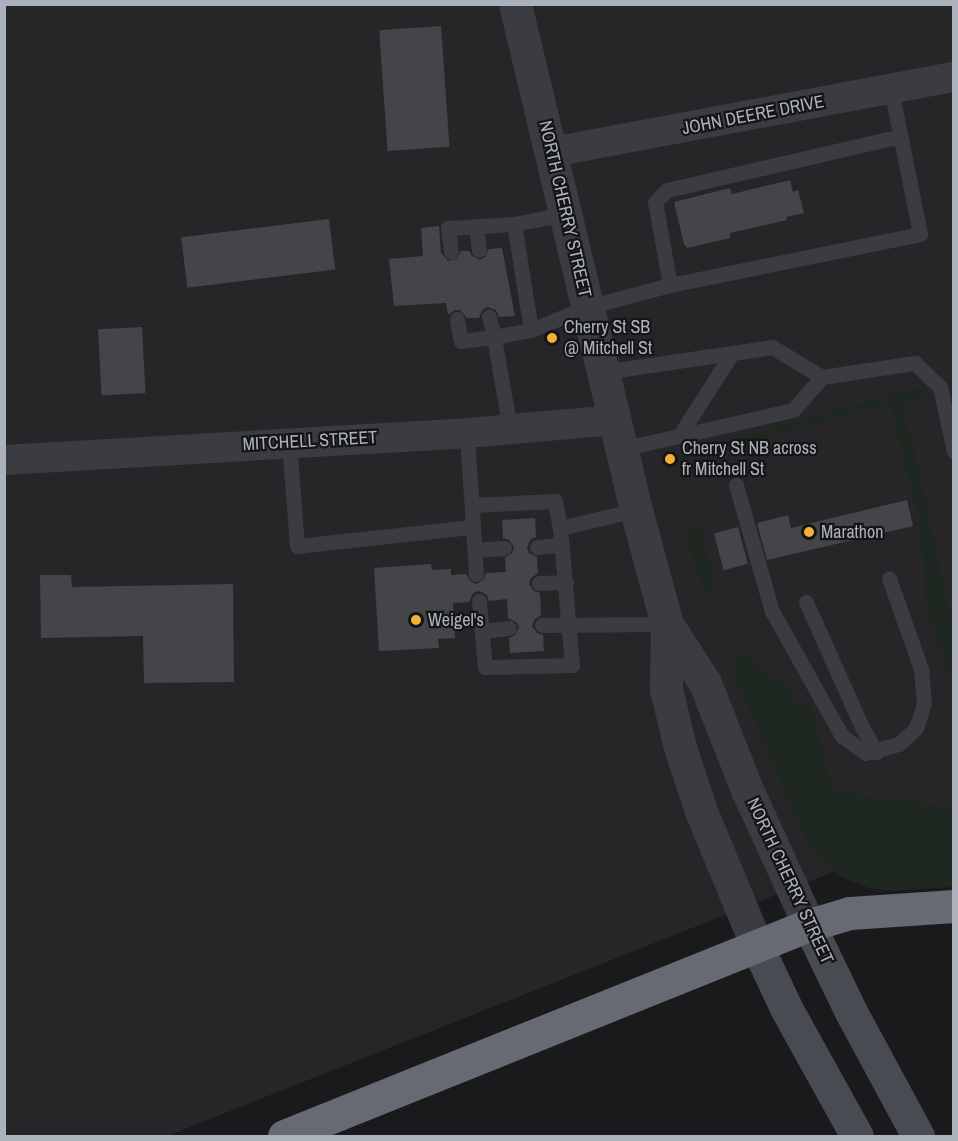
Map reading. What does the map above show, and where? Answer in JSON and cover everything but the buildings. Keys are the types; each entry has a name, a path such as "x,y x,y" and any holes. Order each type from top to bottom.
{"highway":[{"path":"284,1137 809,925 850,913 954,906"}],"main road":[{"name":"NORTH CHERRY STREET","path":"809,925 851,1012 918,1137"},
{"name":"NORTH CHERRY STREET","path":"757,946 786,1008 857,1137"}],"street":[{"name":"NORTH CHERRY STREET","path":"515,4 636,510 667,624 666,689 680,747 701,811 757,946"},
{"name":"JOHN DEERE DRIVE","path":"552,152 954,77"},
{"name":"MITCHELL STREET","path":"4,460 510,429 618,435"},
{"name":"NORTH CHERRY STREET","path":"667,624 705,683 748,792 809,925"}],"lane":[{"path":"458,319 461,341 494,337 531,330 588,307 670,285 920,234 891,89"},
{"path":"670,285 655,202 666,190 900,136"},
{"path":"451,252 448,228 514,224 566,214"},
{"path":"514,224 531,330"},
{"path":"476,226 479,250"},
{"path":"489,317 510,429"},
{"path":"603,372 772,347 822,377 915,363 940,387 954,451"},
{"path":"679,436 732,353"},
{"path":"618,435 679,436 793,410 822,377"},
{"path":"467,433 476,574"},
{"path":"289,442 297,546 473,527"},
{"path":"736,485 772,611 842,736 865,753 876,752 899,744 916,728 924,703 921,669 889,578"},
{"path":"472,505 555,501 566,582 572,664 486,667 479,601"},
{"path":"560,528 636,510"},
{"path":"537,547 562,545"},
{"path":"475,550 504,548"},
{"path":"539,583 566,582"},
{"path":"806,602 862,727 876,752"},
{"path":"542,625 667,624"},
{"path":"483,631 509,628"}],"shaded area":[{"path":"5,5 953,5 953,855 851,865 167,1136 5,1136"},
{"path":"917,388 924,390 923,398 899,405 913,444 953,630 953,687 925,603 922,532 889,402 690,459 686,469 681,472 667,468 664,459"},
{"path":"691,524 701,528 715,592 711,598 704,594 685,532"},
{"path":"749,655 754,666 794,692 797,703 812,705 832,792 953,807 953,887 893,891 869,888 841,877 822,861 806,839 734,675 734,660 740,656"}],"place":[{"name":"Cherry St SB @ Mitchell St","path":"552,338"},
{"name":"Cherry St NB across fr Mitchell St","path":"670,459"},
{"name":"Marathon","path":"809,532"},
{"name":"Weigel's","path":"416,620"}]}
